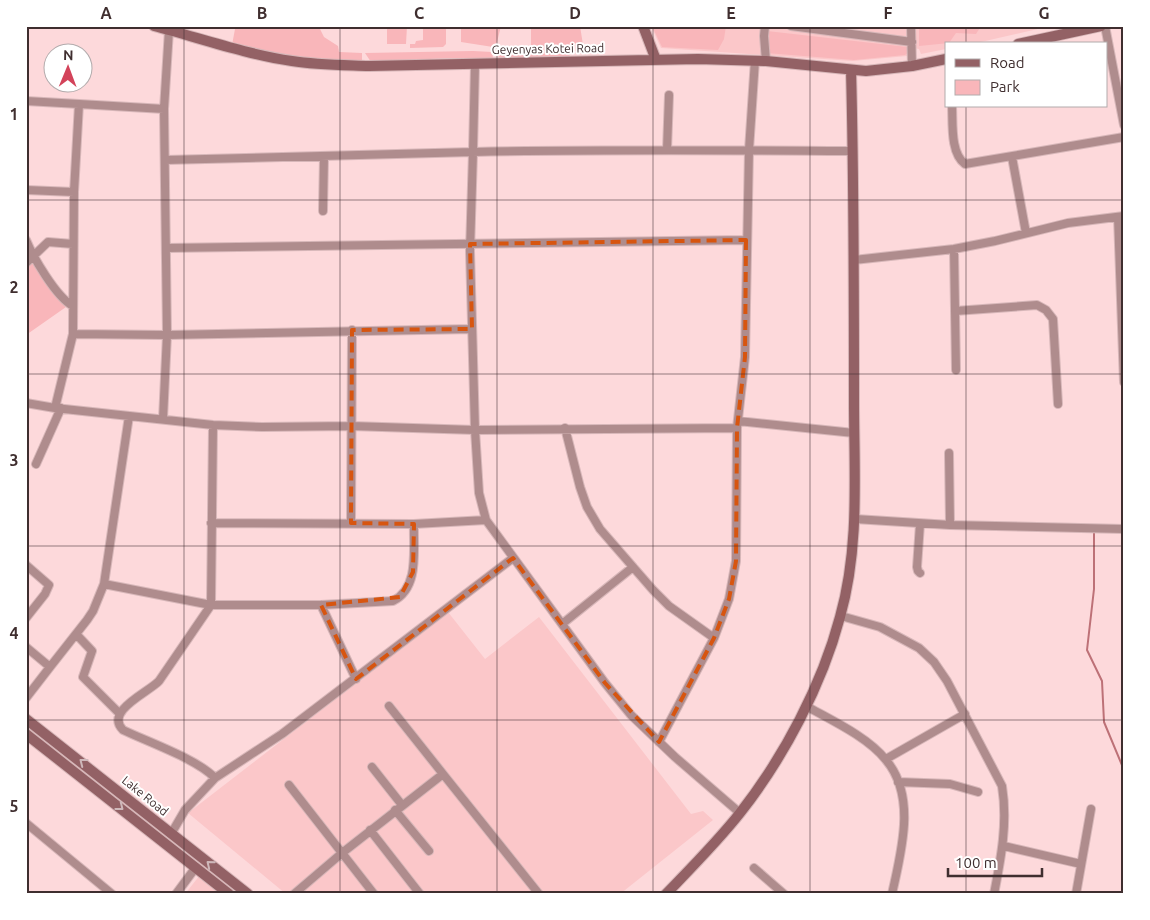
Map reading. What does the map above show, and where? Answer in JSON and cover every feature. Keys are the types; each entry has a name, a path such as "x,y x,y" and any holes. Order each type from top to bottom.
{"street":[{"name":"Geyenyas Kotei Road","path":"154,26 249,53 302,63 369,66 656,60 755,60 850,70 883,70 945,59"},
{"path":"643,26 656,60"},
{"path":"765,26 766,61"},
{"path":"791,26 912,42"},
{"path":"856,26 856,35"},
{"path":"911,26 912,66"},
{"path":"1027,42 1101,26"},
{"path":"1105,26 1124,125"},
{"path":"163,419 167,335 164,108 169,30"},
{"path":"659,742 714,638 730,599 734,577 738,425 745,357 749,150 755,60"},
{"path":"475,64 470,244 472,328 478,494 486,520 512,558 631,714 659,742 740,812"},
{"path":"666,894 740,812 775,763 806,706 824,666 841,616 855,518 853,151 850,70"},
{"path":"667,150 669,95"},
{"path":"26,101 164,108"},
{"path":"36,464 58,408 73,334 74,192 79,104"},
{"path":"952,108 955,145 960,160 965,164 1124,137"},
{"path":"165,160 473,152 853,151"},
{"path":"323,211 324,156"},
{"path":"1012,157 1026,233"},
{"path":"26,190 74,192"},
{"path":"854,260 954,249 1068,223 1121,216 1124,382"},
{"path":"26,240 33,256 53,285 68,303 73,306"},
{"path":"166,248 746,240"},
{"path":"26,263 48,242 73,244"},
{"path":"954,249 956,370"},
{"path":"955,312 1037,306 1046,310 1053,319 1058,404"},
{"path":"73,334 167,335 472,328"},
{"path":"351,523 352,330"},
{"path":"26,403 213,425 262,427 351,426 475,430 738,425 854,433"},
{"path":"26,698 93,611 104,584 129,416"},
{"path":"213,425 211,605 159,681 150,689 132,699 120,714 119,724 123,730 196,764 215,778"},
{"path":"565,428 575,470 587,507 600,529 669,606 714,638"},
{"path":"948,453 950,525"},
{"path":"855,518 920,524 1124,529"},
{"path":"211,523 414,524 486,520"},
{"path":"104,584 211,605 321,605 393,601 400,597 407,589 413,572 414,524"},
{"path":"920,524 917,567 920,573"},
{"path":"171,834 185,810 215,778 282,734 512,558"},
{"path":"26,565 49,585 26,618"},
{"path":"562,624 633,567"},
{"path":"321,605 356,679"},
{"path":"841,616 880,628 919,648 934,662 948,681 1002,786 1004,846 994,894"},
{"path":"76,634 92,651 83,677 120,714"},
{"path":"26,647 50,667"},
{"path":"389,706 539,894"},
{"path":"806,706 859,736 886,759 896,774 903,798 904,822 892,894"},
{"path":"886,759 965,714"},
{"name":"Lake Road","path":"26,719 248,894"},
{"name":"Lake Road","path":"26,734 229,894"},
{"path":"372,767 429,851"},
{"path":"294,894 398,807 443,774"},
{"path":"898,782 950,784 978,792"},
{"path":"288,785 374,894"},
{"path":"1076,894 1092,809"},
{"path":"26,824 112,894"},
{"path":"370,830 420,894"},
{"path":"1004,846 1082,864"},
{"path":"176,894 196,867"},
{"path":"754,868 784,894"}],"highlighted area":[{"path":"746,240 745,357 737,428 736,561 729,599 714,638 659,742 605,683 513,558 356,679 321,605 400,597 413,572 414,524 351,523 352,330 472,329 470,244"}],"shaded area":[{"path":"651,26 1051,26 981,42 945,42 945,49 921,54 919,49 909,47 909,54 907,56 853,61 661,48"},
{"path":"448,612 485,659 539,617 691,814 703,811 713,820 620,894 286,894 188,813"},
{"path":"200,875 225,894 185,894"}],"green space":[{"path":"225,26 321,26 320,29 324,37 338,46 339,52 362,53 362,63 323,62 232,45 235,29"},
{"path":"381,26 407,26 406,44 387,44 387,27"},
{"path":"423,26 446,26 446,44 443,47 410,48 410,44 423,40"},
{"path":"461,26 501,26 497,42 493,47 461,42"},
{"path":"531,26 580,26 584,51 570,51 569,60 499,57 495,52 531,51"},
{"path":"652,26 726,26 724,39 718,50 662,47"},
{"path":"919,26 981,26 976,34 956,33 950,42 919,46"},
{"path":"767,31 907,47 908,53 905,55 854,60 766,53"},
{"path":"492,52 493,58 371,62 365,53"},
{"path":"33,262 66,307 26,335 26,267"}],"waterway":[{"path":"1094,533 1094,589 1087,650 1102,681 1104,722 1124,770"}]}
